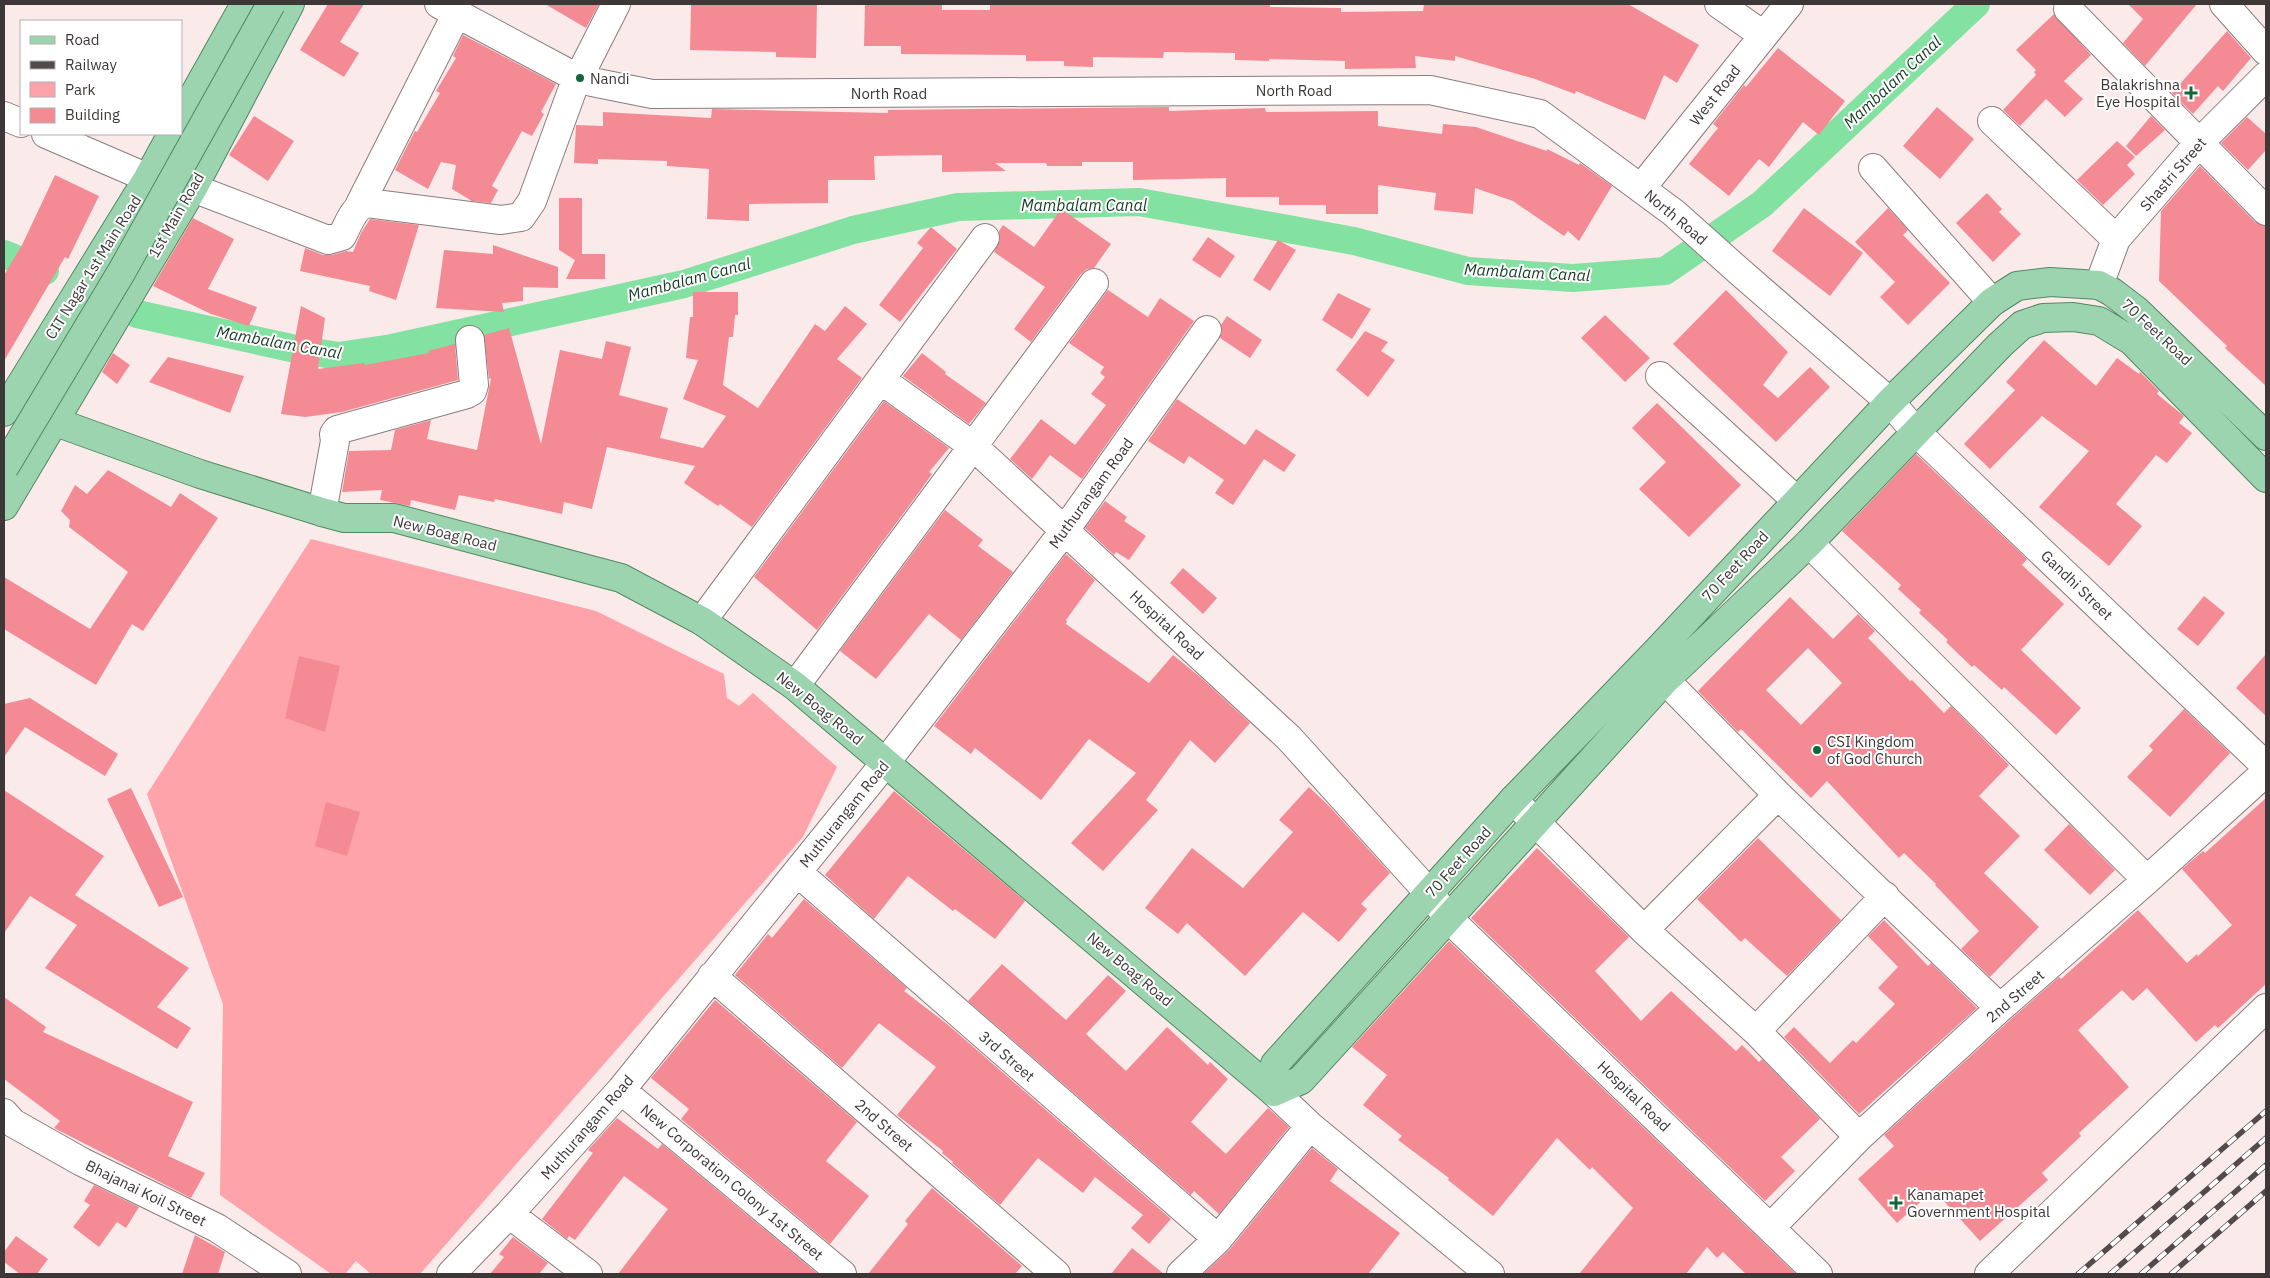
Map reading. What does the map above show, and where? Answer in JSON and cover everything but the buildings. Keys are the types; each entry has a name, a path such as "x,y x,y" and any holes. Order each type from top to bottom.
{"main road":[{"path":"182,116 245,4"},
{"path":"4,468 122,272 271,4"},
{"name":"1st Main Road","path":"4,506 193,188 290,4"},
{"name":"CIT Nagar 1st Main Road","path":"6,403 148,178 171,135"},
{"name":"70 Feet Road","path":"1274,1092 1275,1064 1513,800 1657,651 1796,500 1890,402 1992,302 2017,286 2050,282 2099,285 2137,310 2266,436"},
{"path":"1274,1092 1301,1080 1537,823 1665,680 1809,543 2000,344 2022,325 2043,318 2074,317 2099,320 2132,341 2266,478"},
{"name":"New Boag Road","path":"6,403 200,474 322,512 344,518 394,518 621,578 702,621 796,686 1274,1092"}],"street":[{"path":"360,204 366,203 501,220 521,217 532,201 580,77 616,4"},
{"path":"1718,4 1763,35"},
{"name":"West Road","path":"1642,187 1789,4"},
{"path":"2224,4 2266,51"},
{"path":"193,188 328,240 342,236 360,204 448,9"},
{"name":"North Road","path":"448,9 580,77 652,94 1430,90 1540,114 1642,187 1674,213 1890,402"},
{"path":"2068,9 2198,144 2266,211"},
{"name":"Shastri Street","path":"2099,285 2116,239 2198,144 2266,76"},
{"path":"4,116 20,123"},
{"path":"1992,121 2116,239"},
{"path":"48,135 148,178"},
{"path":"1873,168 1992,302"},
{"path":"702,621 986,238"},
{"path":"796,686 1094,283"},
{"name":"Muthurangam Road","path":"451,1274 509,1214 621,1090 886,762 1065,530 1207,330"},
{"path":"322,512 335,441 334,434 337,430 472,391 474,385 470,340"},
{"path":"1660,376 1796,500"},
{"name":"Hospital Road","path":"881,380 973,446 1289,738 1430,894 1449,919 1818,1274"},
{"name":"Gandhi Street","path":"1890,402 1916,432 2266,766"},
{"path":"1809,543 2147,880"},
{"path":"1665,680 1778,795 2000,1008"},
{"name":"2nd Street","path":"1771,1227 1859,1137 2000,1008 2147,880 2266,772"},
{"path":"1644,930 1778,795"},
{"path":"1513,800 1644,930 1756,1031 1859,1137"},
{"name":"3rd Street","path":"797,872 1218,1239"},
{"path":"1756,1031 1885,896"},
{"name":"2nd Street","path":"712,976 1056,1274"},
{"path":"1989,1274 2266,1008"},
{"name":"New Corporation Colony 1st Street","path":"621,1090 842,1274"},
{"name":"New Boag Road","path":"1274,1092 1310,1126 1490,1274"},
{"name":"Bhajanai Koil Street","path":"7,1126 217,1228 288,1274"},
{"path":"1182,1274 1218,1239 1310,1126"},
{"path":"509,1214 588,1274"}],"green space":[{"path":"311,539 596,611 724,674 727,698 739,706 753,693 837,767 803,837 420,1274 371,1274 356,1261 345,1274 331,1274 220,1195 223,1004 147,794"}],"waterway":[{"name":"Mambalam Canal","path":"137,314 291,348 338,356 392,348 684,284 853,230 958,207 1139,202 1354,241 1468,271 1573,278 1665,271 1762,204 1976,4"},
{"name":"Mambalam Canal","path":"4,254 45,271"}],"railway":[{"path":"2078,1274 2266,1111"},
{"path":"2110,1274 2266,1138"},
{"path":"2141,1274 2266,1165"},
{"path":"2171,1274 2266,1191"}],"place":[{"name":"Nandi","path":"580,78"},
{"name":"Balakrishna Eye Hospital","path":"2191,93"},
{"name":"CSI Kingdom of God Church","path":"1817,750"},
{"name":"Kanamapet Government Hospital","path":"1896,1203"}]}
